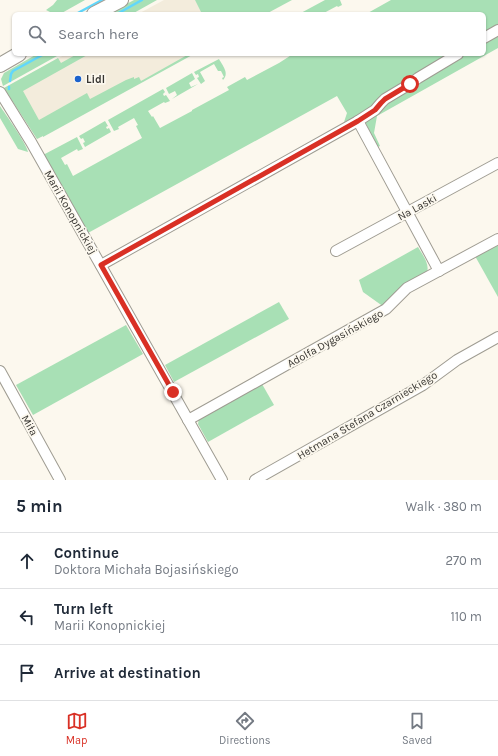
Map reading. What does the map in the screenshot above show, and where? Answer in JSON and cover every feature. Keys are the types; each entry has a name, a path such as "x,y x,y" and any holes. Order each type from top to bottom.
{"main road":[{"path":"98,12 121,0"},
{"path":"0,65 16,56"}],"street":[{"path":"486,37 498,30"},
{"path":"101,265 358,121 375,110 385,99 455,56"},
{"name":"Marii Konopnickiej","path":"0,92 31,142 222,480"},
{"path":"358,121 439,271"},
{"name":"Na Laski","path":"336,252 498,163"},
{"name":"Adolfa Dygasińskiego","path":"188,420 386,309 407,288 498,239"},
{"name":"Hetmana Stefana Czarnieckiego","path":"255,480 422,385 457,360 498,337"},
{"name":"Miła","path":"0,371 60,480"}],"shaded area":[{"path":"164,0 201,0 208,12 142,12"},
{"path":"62,56 187,56 37,139 4,88"}],"green space":[{"path":"57,0 85,0 64,12 50,12 46,10"},
{"path":"134,0 157,0 136,12 112,12"},
{"path":"195,0 292,0 270,12 201,12"},
{"path":"325,0 340,0 342,5 326,12 303,12"},
{"path":"391,0 498,0 498,28 486,35 486,12 370,12"},
{"path":"498,32 498,48 486,55 486,39"},
{"path":"34,56 57,56 3,86 1,79 4,73"},
{"path":"73,56 85,56 23,91 39,120 87,93 90,99 134,77 134,79 139,77 141,81 185,56 190,56 37,139 4,88 58,58 61,63"},
{"path":"290,56 452,56 370,110 344,122 347,113 337,96 88,233 43,155 77,137 83,149 78,151 77,149 61,158 65,165 67,164 73,176 142,138 134,118 114,131 108,120 163,89 165,92 163,94 164,96 166,95 170,101 164,102 148,111 152,117 153,116 160,128 229,90 227,87 245,77 247,80"},
{"path":"458,56 484,56 377,116 374,133 380,146 378,147 364,120 384,102"},
{"path":"219,59 226,72 223,80 222,78 224,77 221,71 218,71 214,64 200,72 205,81 201,84 197,78 199,77 198,74 196,75 194,72"},
{"path":"192,73 195,79 189,83 191,87 198,84 172,99 177,95 175,91 169,94 166,88"},
{"path":"0,106 20,136 28,152 18,149 0,118"},
{"path":"105,121 108,126 106,127 107,129 109,128 111,132 85,147 83,138 81,139 79,136"},
{"path":"498,243 498,297 475,256"},
{"path":"418,247 427,262 427,272 384,307 363,292 359,280"},
{"path":"279,302 289,319 174,382 165,365"},
{"path":"126,325 143,354 33,415 16,385"},
{"path":"262,384 274,405 208,442 198,424 199,418"}],"waterway":[{"path":"80,12 102,0"},
{"path":"121,12 142,0"},
{"path":"10,81 13,71 40,56"}],"place":[{"name":"Lidl","path":"78,79"}],"route":[{"path":"173,392 101,265 358,121 375,110 382,101 410,84"}]}
